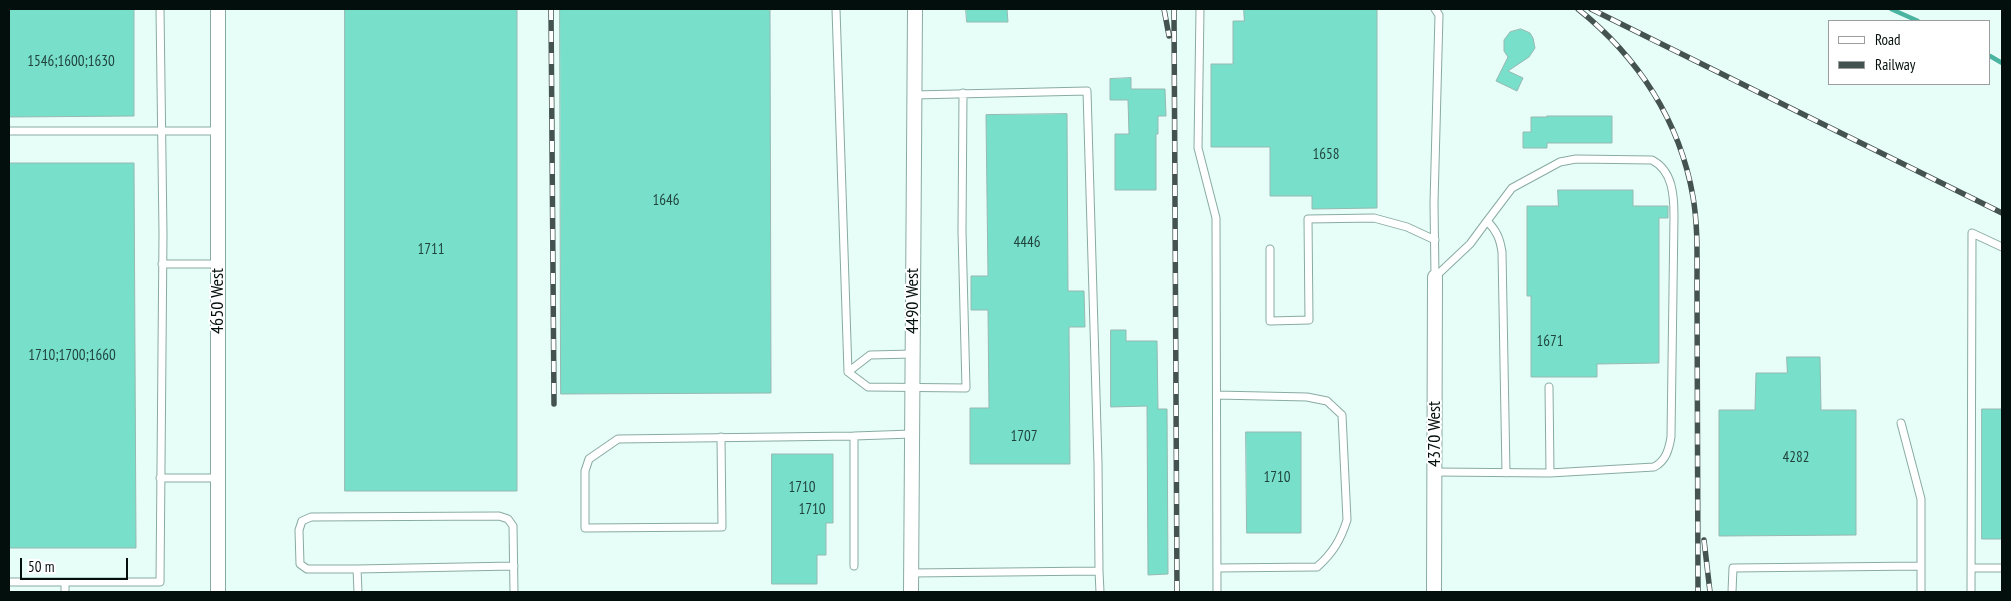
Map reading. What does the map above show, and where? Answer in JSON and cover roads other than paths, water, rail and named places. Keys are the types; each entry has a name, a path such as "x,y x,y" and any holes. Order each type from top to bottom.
{"street":[{"name":"4650 West","path":"218,9 218,592"},
{"name":"4490 West","path":"911,592 915,9"},
{"name":"4370 West","path":"1434,592 1435,276"}],"lane":[{"path":"9,582 160,582 162,131 160,9"},
{"path":"836,9 848,372"},
{"path":"1200,9 1198,148 1216,218 1217,592"},
{"path":"1435,9 1439,15 1434,203 1435,276"},
{"path":"914,95 1087,91 1100,592"},
{"path":"848,372 868,387 966,388 962,232 963,93"},
{"path":"9,131 218,130"},
{"path":"1435,276 1470,244 1512,188 1565,160 1652,160 1660,166 1672,187 1674,216 1671,437 1666,454 1661,462 1654,467 1550,472 1435,472"},
{"path":"1270,249 1270,321 1309,320 1308,218 1374,218 1407,227 1435,240"},
{"path":"1487,221 1499,237 1502,252 1506,473"},
{"path":"1971,592 1972,233 2002,247"},
{"path":"162,264 218,264"},
{"path":"848,372 870,355 913,354"},
{"path":"1549,387 1550,472"},
{"path":"1217,395 1307,397 1328,401 1342,415 1347,520 1342,536 1330,556 1317,567 1217,568"},
{"path":"1901,423 1921,499 1921,592"},
{"path":"721,437 722,527 585,528 585,471 589,459 618,439 721,437 854,436 912,434"},
{"path":"854,436 854,566"},
{"path":"160,478 218,478"},
{"path":"514,566 307,569 300,564 299,530 302,521 311,518 499,516 508,519 513,526 514,566 514,592"},
{"path":"1732,592 1733,568 1921,566"},
{"path":"1971,568 2002,568"},
{"path":"357,569 358,592"},
{"path":"911,573 1099,571"},
{"path":"65,582 65,592"}],"waterway":[{"path":"1891,9 1916,20"},
{"path":"1991,57 2002,63"}],"railway":[{"path":"551,9 554,404"},
{"path":"1164,9 1169,36"},
{"path":"1174,9 1177,592"},
{"path":"1578,9 1619,48 1653,92 1678,142 1687,169 1693,197 1697,252 1698,592"},
{"path":"1591,9 2002,213"},
{"path":"1704,540 1710,592"}]}
